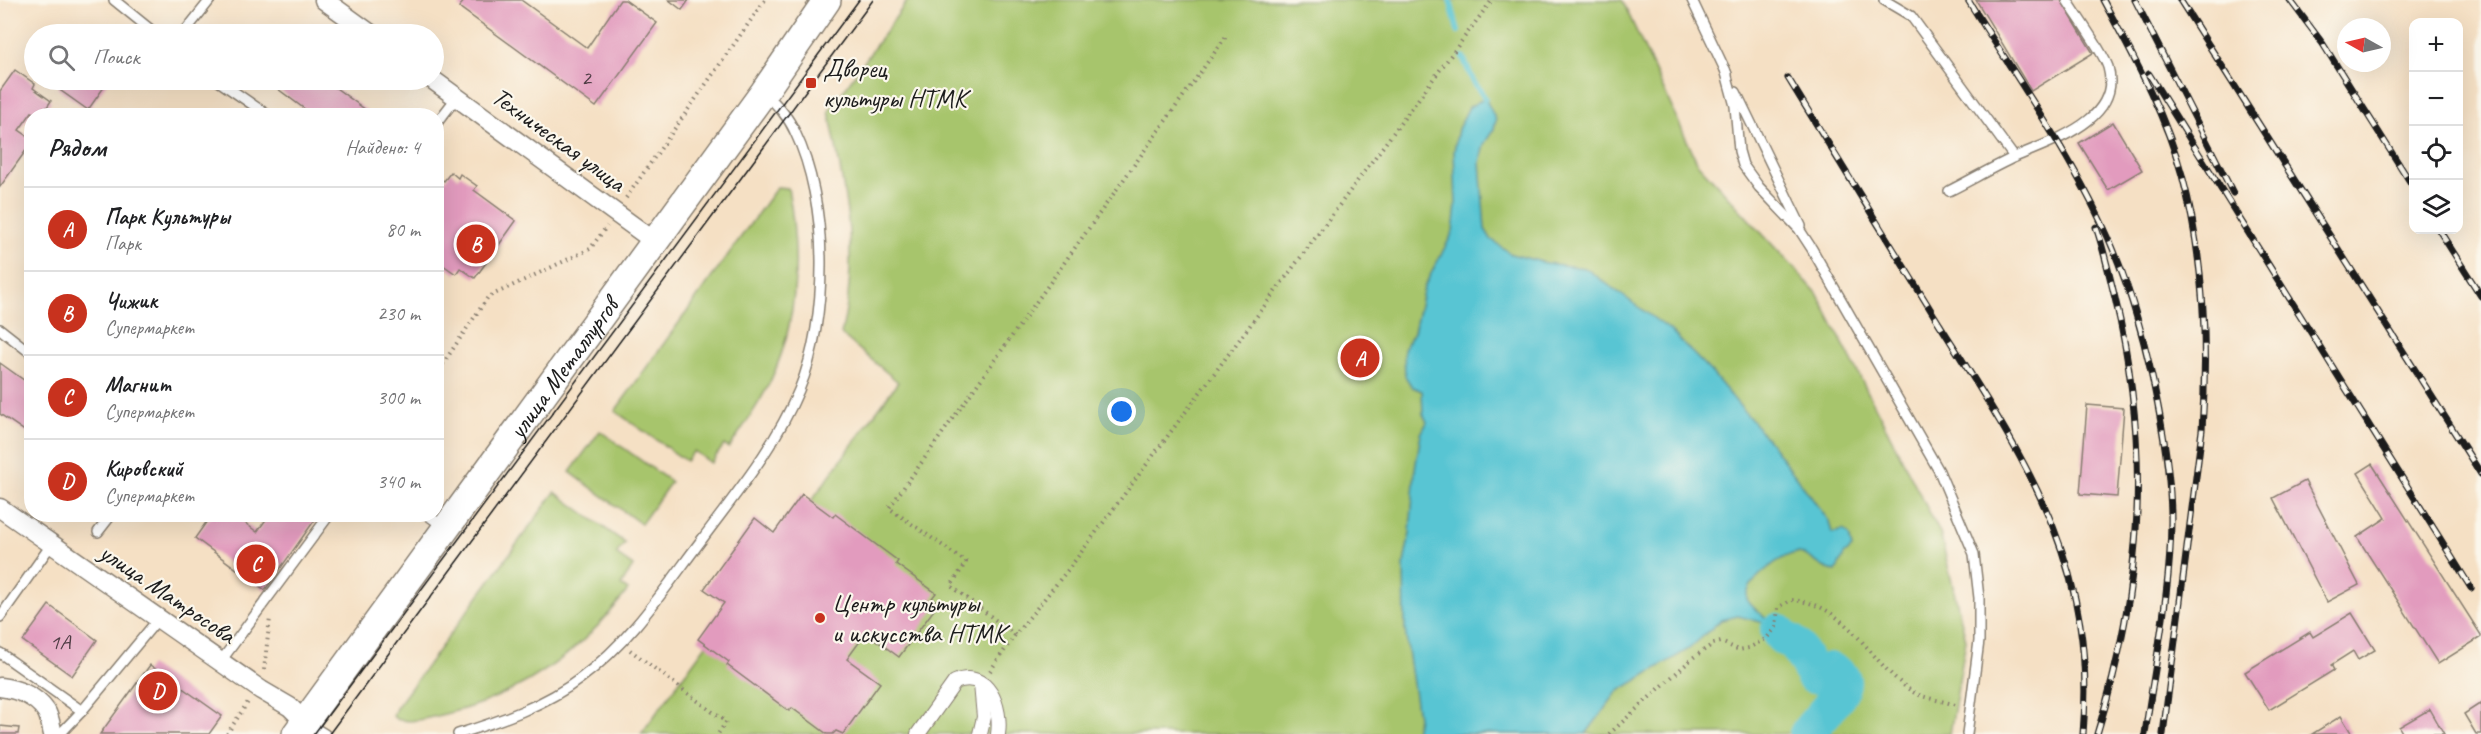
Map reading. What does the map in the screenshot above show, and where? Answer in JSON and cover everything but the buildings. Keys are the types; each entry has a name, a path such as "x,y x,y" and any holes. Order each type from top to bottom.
{"main road":[{"name":"улица Металлургов","path":"444,512 654,241 764,92 827,0"},
{"name":"улица Металлургов","path":"309,730 436,522"}],"street":[{"path":"324,0 357,24"},
{"name":"Техническая улица","path":"444,88 654,241"},
{"name":"улица Матросова","path":"0,508 261,690 290,707 309,730"},
{"path":"918,734 955,682 962,679 972,679 990,692 998,705 1000,720 998,734"},
{"path":"980,734 984,717 981,684"},
{"path":"0,687 12,688 32,697 47,711 53,734"}],"lane":[{"path":"114,0 144,24"},
{"path":"191,24 210,0"},
{"path":"1692,0 1812,249"},
{"path":"1884,0 1911,16 2014,158"},
{"path":"1949,191 2079,128 2093,117 2107,94 2108,66 2067,0"},
{"path":"1725,69 1735,106 1739,151 1743,165 1758,187 1799,229 1812,249 1939,471 1974,554 1979,598 1978,641 1967,734"},
{"path":"232,90 258,108"},
{"path":"458,734 518,712 560,692 579,680 621,644 772,443 800,389 809,360 820,291 815,197 795,131 786,116 764,92"},
{"path":"444,114 457,97"},
{"path":"0,329 24,348"},
{"path":"98,532 106,522"},
{"path":"221,661 324,522"},
{"path":"0,617 51,545"},
{"path":"60,734 82,711 159,618"},
{"path":"0,653 82,711"}],"path":[{"path":"981,684 1015,635 1071,566 1492,0"},
{"path":"1015,635 951,586 966,562 889,508 1227,35"},
{"path":"1609,734 1694,657 1713,644 1721,642 1739,650 1749,648 1767,638 1776,627 1778,608 1791,600 1818,605 1838,618 1910,691 1970,710"},
{"path":"227,734 244,705 261,690 271,613"},
{"path":"621,644 726,722 718,734"}],"green space":[{"path":"908,0 1622,0 1698,164 1817,293 1940,533 1966,640 1950,734 641,734 898,382 841,334 850,278 850,250 845,194 829,111"},
{"path":"777,187 788,188 795,261 792,311 780,359 761,399 729,448 724,445 711,463 694,451 686,461 615,411"},
{"path":"600,431 671,482 641,524 570,472"},
{"path":"555,492 625,543 616,554 633,566 621,585 628,590 591,633 570,652 524,683 499,696 445,714 414,720 396,719 393,716 396,708"}],"water":[{"path":"1485,98 1496,120 1494,129 1484,144 1480,162 1485,229 1491,239 1511,254 1546,263 1585,268 1670,330 1712,373 1770,442 1829,521 1832,533 1843,530 1849,535 1852,548 1844,555 1836,571 1799,553 1775,562 1751,585 1747,599 1772,625 1738,616 1721,620 1689,649 1617,692 1586,734 1417,734 1415,732 1418,718 1405,630 1404,563 1410,533 1415,469 1421,434 1427,422 1423,414 1422,391 1412,387 1405,376 1404,349 1414,332 1424,287 1453,232 1456,205 1454,151 1458,129 1469,107"}],"waterway":[{"path":"1450,0 1458,31"},
{"path":"1463,57 1473,81 1485,98"},
{"path":"1778,631 1782,637 1798,648 1813,676 1830,670 1842,678 1841,690 1807,734"}],"tram line":[{"path":"314,734 859,0"},
{"path":"329,734 873,0"}],"railway":[{"path":"1968,0 2060,146 2094,207 2124,278 2149,363 2165,448 2171,519 2165,600 2145,734"},
{"path":"2103,0 2126,42 2167,129 2182,175 2200,269 2204,334 2202,430 2163,734"},
{"path":"2135,0 2233,193"},
{"path":"2180,0 2481,474"},
{"path":"2290,0 2323,44 2409,180"},
{"path":"2149,74 2471,588"},
{"path":"1788,78 1997,416 2024,464 2047,513 2066,563 2078,615 2085,672 2083,734"},
{"path":"2096,227 2115,298 2126,354 2134,409 2137,463 2137,517 2132,571 2124,625 2097,734"},
{"path":"2442,234 2481,296"}],"place":[{"name":"Дворец культуры НТМК","path":"811,83"},
{"name":"Чижик","path":"476,244"},
{"name":"Парк Культуры","path":"1360,358"},
{"name":"Магнит","path":"256,564"},
{"name":"Центр культуры и искусства НТМК","path":"820,618"},
{"name":"Кировский","path":"158,691"}]}
